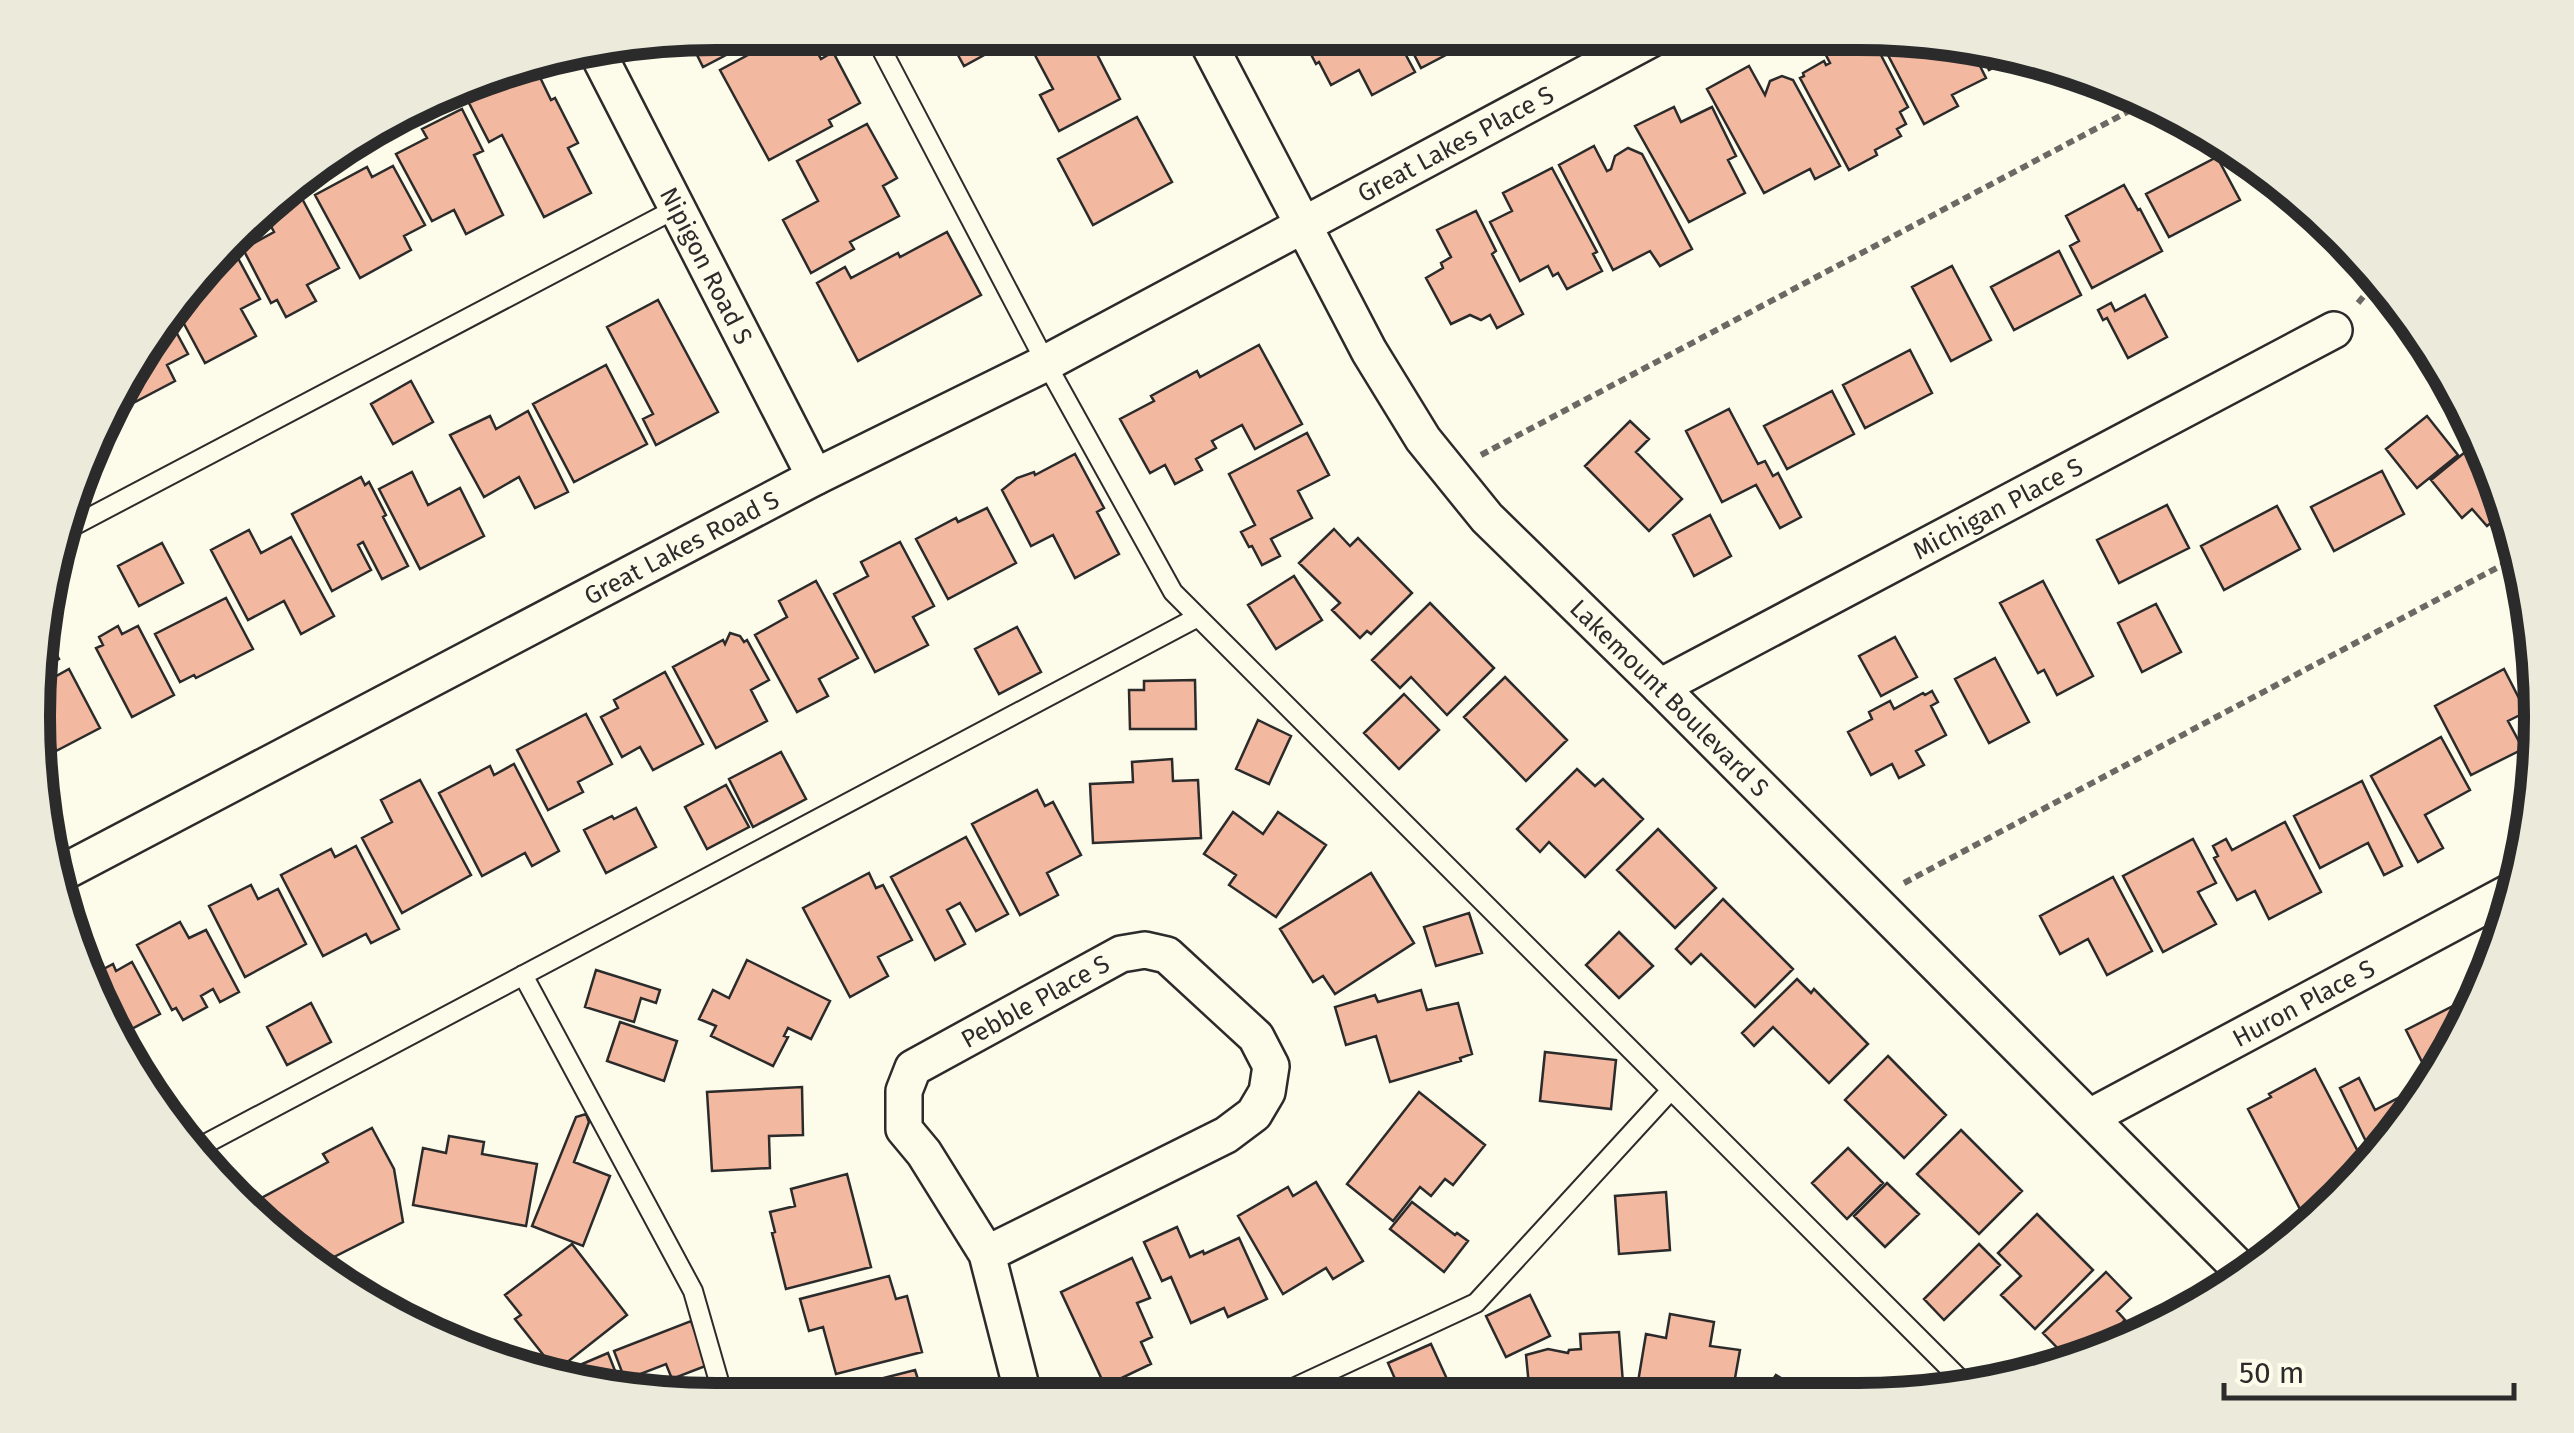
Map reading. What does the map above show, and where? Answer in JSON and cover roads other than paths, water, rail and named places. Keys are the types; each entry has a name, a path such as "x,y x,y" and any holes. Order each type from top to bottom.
{"street":[{"name":"Lakemount Boulevard S","path":"1213,50 1369,351 1423,439 1487,518 2237,1265"},
{"name":"Great Lakes Place S","path":"1304,223 1630,50"},
{"name":"Nipigon Road S","path":"601,61 815,477"},
{"name":"Great Lakes Road S","path":"68,870 815,477 1046,363 1304,223"},
{"name":"Michigan Place S","path":"1660,688 2334,330"},
{"name":"Huron Place S","path":"2090,1117 2498,898"},
{"name":"Pebble Place S","path":"987,1254 1226,1135 1254,1114 1267,1092 1271,1066 1256,1038 1167,955 1146,950 1121,954 913,1068 904,1090 904,1129 924,1153 987,1254 1020,1383"}],"lane":[{"path":"882,50 1046,363 1173,592 1956,1375"},
{"path":"79,523 677,208"},
{"path":"205,1144 1198,617"},
{"path":"523,976 693,1291 719,1383"},
{"path":"1304,1383 1476,1303 1671,1090"}]}
